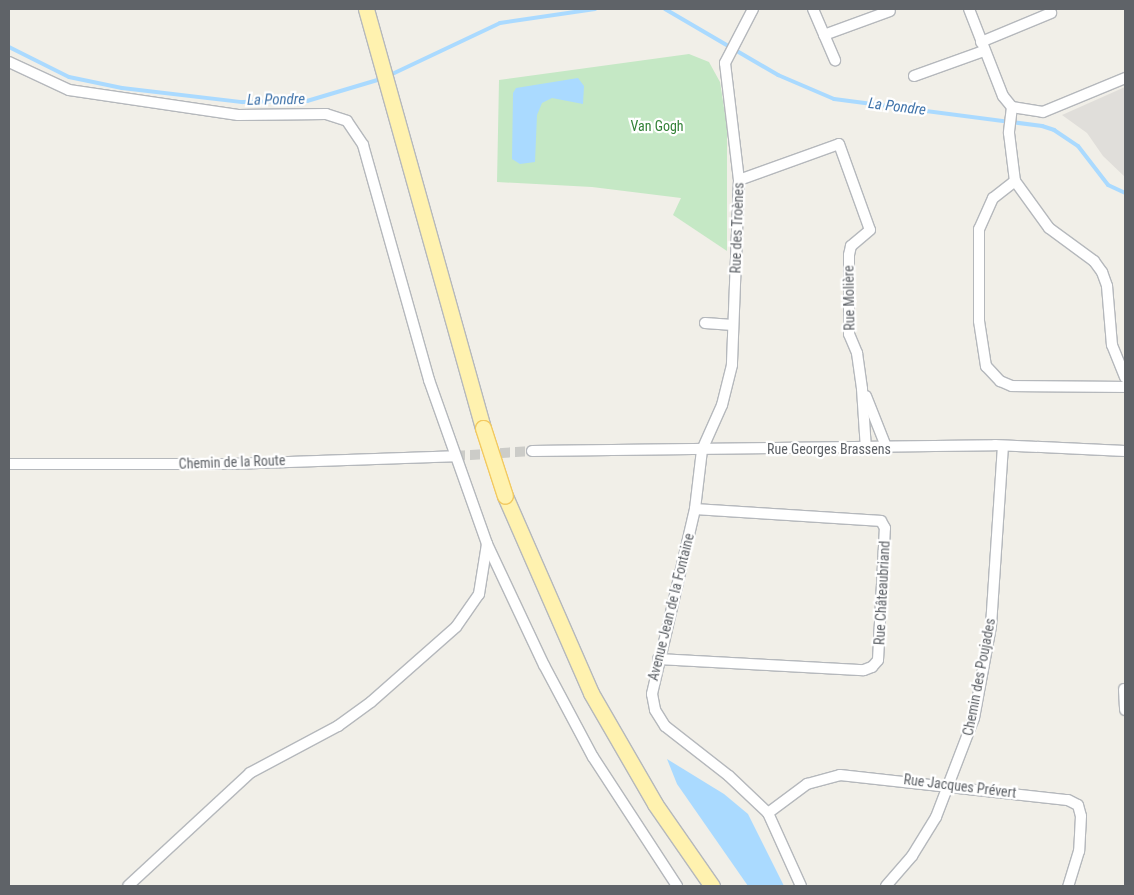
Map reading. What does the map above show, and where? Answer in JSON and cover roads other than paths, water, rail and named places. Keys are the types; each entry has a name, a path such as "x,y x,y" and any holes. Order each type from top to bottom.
{"main road":[{"path":"366,9 483,428 505,496 591,693 655,804 712,886"}],"street":[{"name":"Rue des Troènes","path":"702,450 722,405 730,375 733,325 739,180 725,63 753,9"},
{"path":"813,9 835,60"},
{"path":"969,9 1003,96 1012,107 1043,112 1125,78"},
{"path":"824,35 890,11"},
{"path":"914,76 983,46 1051,13"},
{"path":"9,62 49,82 88,93 238,115 326,114 347,121 363,145 429,380 487,544 544,665 593,757 677,886"},
{"path":"1012,107 1009,133 1015,181 1049,228 1094,260 1102,272 1107,286 1112,345 1125,378"},
{"name":"Rue Molière","path":"739,180 839,144 870,230 851,246 849,255 849,334 857,353 864,401 866,449"},
{"path":"1015,181 993,198 979,229 979,321 986,366 1000,381 1012,386 1125,387"},
{"path":"705,323 733,325"},
{"path":"862,389 888,448"},
{"name":"Rue Georges Brassens","path":"532,451 866,449 1003,446 1125,451"},
{"name":"Chemin des Poujades","path":"886,886 919,845 950,785 970,733 988,649 998,549 1003,446"},
{"name":"Avenue Jean de la Fontaine","path":"702,450 695,509 658,659 652,694 655,710 664,726 729,776 768,813 801,886"},
{"name":"Chemin de la Route","path":"9,464 231,464 455,456"},
{"name":"Rue Châteaubriand","path":"658,659 864,670 872,668 878,660 885,528 881,521 695,509"},
{"path":"128,886 250,773 338,726 371,702 456,626 479,594 487,544"},
{"path":"1124,689 1125,710"},
{"name":"Rue Jacques Prévert","path":"768,813 807,784 840,775 950,785 1064,799 1078,805 1079,851 1068,886"}],"water":[{"path":"578,78 584,86 583,104 552,98 542,103 537,115 535,162 520,164 512,159 513,93 516,88"},
{"path":"667,759 724,794 748,814 784,886 748,886 677,784"}],"waterway":[{"name":"La Pondre","path":"388,76 500,23 595,9"},
{"name":"La Pondre","path":"665,9 778,75 834,99 1042,126 1054,130 1078,146 1108,185 1125,193"},
{"name":"La Pondre","path":"9,47 69,77 122,88 242,102 307,101 381,79"}],"tunnel":[{"path":"455,456 532,451"}],"park label":[{"name":"Van Gogh","path":"657,126"}]}
